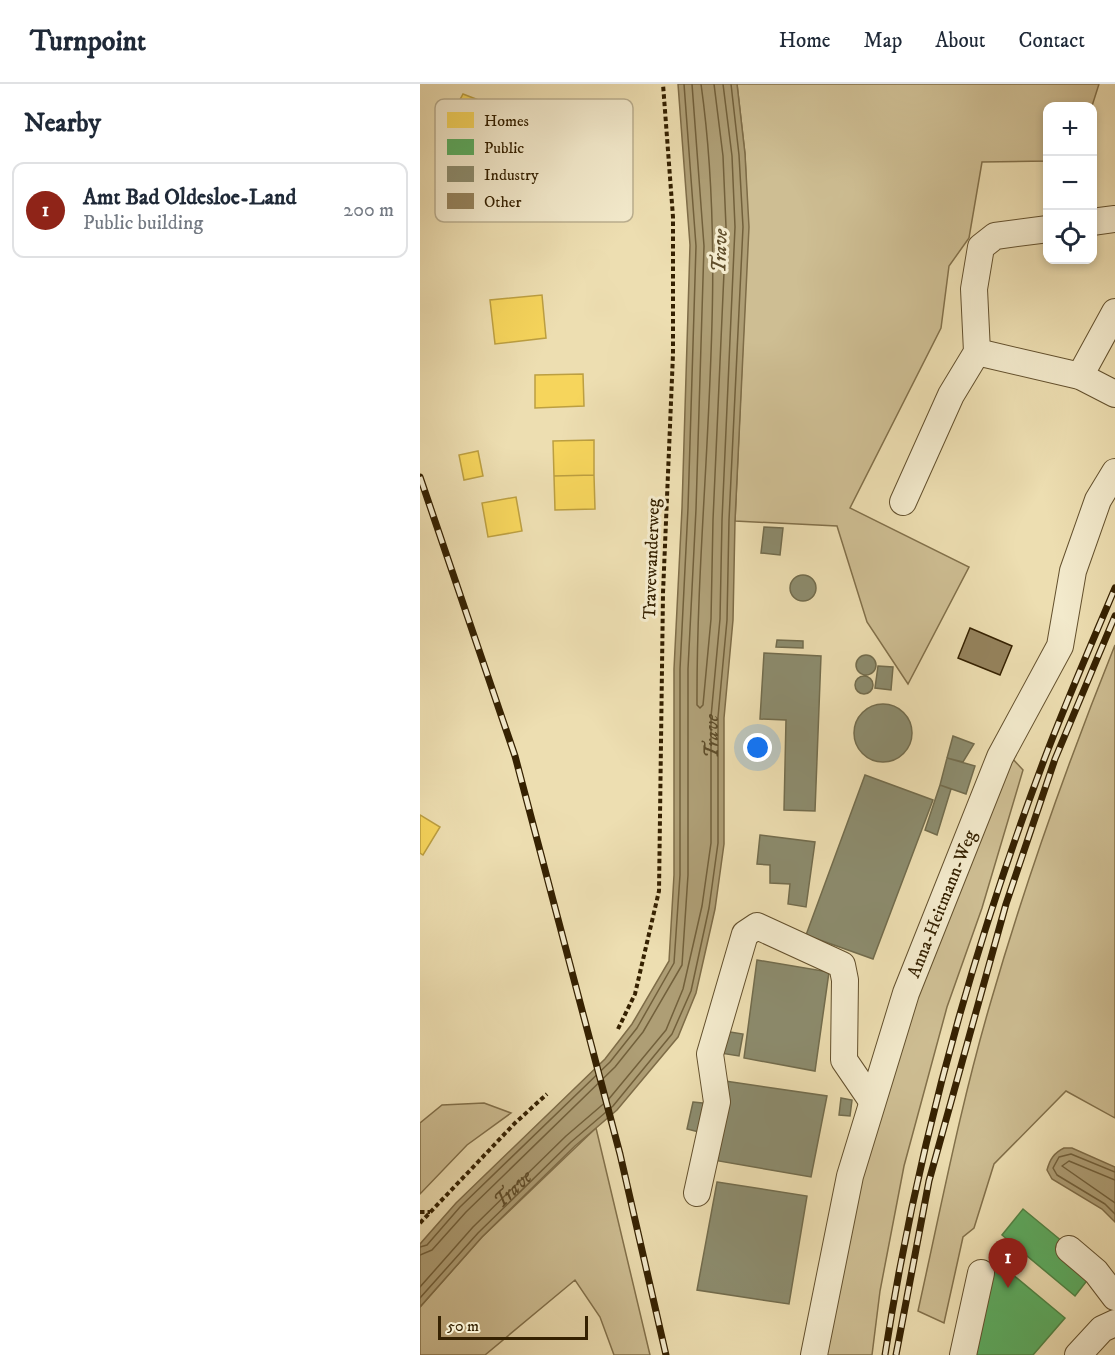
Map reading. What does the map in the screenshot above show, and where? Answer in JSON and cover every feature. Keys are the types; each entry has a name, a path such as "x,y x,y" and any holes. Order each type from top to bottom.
{"street":[{"path":"1097,221 1115,219"},
{"path":"903,502 951,395 977,352 974,290 981,247 995,236 1043,229"},
{"path":"1080,376 1115,312"},
{"path":"977,352 1080,376 1115,394"},
{"name":"Anna-Heitmann-Weg","path":"814,1355 850,1176 906,993 974,818 1000,758 1060,646 1073,571 1098,500 1115,472"},
{"path":"697,1192 717,1102 710,1054 745,934 757,926 842,965 845,980 844,1060 872,1101"},
{"path":"1069,1248 1096,1272 1115,1297"},
{"path":"963,1355 981,1273"},
{"path":"1078,1355 1102,1329 1115,1323"}],"path":[{"name":"Travewanderweg","path":"618,1029 636,994 659,891 663,593 673,332 674,216 663,84"},
{"path":"420,1223 515,1123 547,1094"},
{"path":"420,1212 430,1212"}],"shaded area":[{"path":"737,84 1099,84 1093,102 1043,102 1043,161 982,162 969,238 949,266 941,328 850,508 969,567 908,684 867,622 837,526 735,521 748,230 745,154"},
{"path":"1115,645 1115,1118 1066,1091 994,1164 974,1228 963,1237 944,1323 918,1311 970,1078 1004,956 1033,866 1064,777"},
{"path":"1010,756 1023,770 982,908 947,1007 904,1166 880,1291 872,1355 825,1355 858,1184 912,998"},
{"path":"484,1103 511,1113 467,1145 420,1194 420,1123 442,1105"},
{"path":"596,1128 650,1355 614,1355 600,1317 575,1280 485,1355 420,1355 420,1307 482,1237"}],"water":[{"name":"Trave","path":"678,84 737,84 745,154 749,227 735,521 733,620 724,718 724,844 715,909 696,993 678,1037 617,1110 575,1146 482,1237 420,1307 420,1244 456,1203 605,1059 632,1024 669,961 674,875 674,669 682,508 690,245"},
{"path":"1064,1148 1072,1148 1115,1167 1115,1222 1102,1209 1052,1179 1047,1170 1055,1154"}],"building: Homes":[{"path":"463,94 476,99 460,99"},
{"path":"542,295 546,338 495,344 490,300"},
{"path":"583,374 584,406 535,408 535,375"},
{"path":"594,440 594,475 554,476 553,441"},
{"path":"478,451 483,476 464,480 459,455"},
{"path":"594,475 595,509 555,510 554,476"},
{"path":"516,497 522,531 488,537 482,503"},
{"path":"420,815 440,827 423,855 420,853"}],"building: Public":[{"path":"1023,1209 1063,1242 1056,1250 1089,1278 1075,1296 1002,1235"},
{"path":"994,1259 1065,1318 1033,1355 973,1355"}],"building: Industry":[{"path":"764,527 783,528 780,555 761,553"},
{"path":"803,575 812,579 816,588 812,597 803,601 794,597 790,588 794,579"},
{"path":"777,640 803,641 803,648 776,647"},
{"path":"764,653 821,656 815,811 784,810 786,720 760,719"},
{"path":"866,655 873,658 876,665 873,672 866,675 859,672 856,665 859,658"},
{"path":"878,666 893,667 891,690 875,688"},
{"path":"864,676 871,678 873,685 871,692 864,694 857,692 855,685 857,678"},
{"path":"877,704 889,704 904,712 912,727 912,739 904,754 889,762 877,762 862,754 854,739 854,727 862,712"},
{"path":"953,736 974,744 963,762 947,758"},
{"path":"947,758 975,766 966,794 940,785"},
{"path":"865,775 933,800 873,959 806,935"},
{"path":"940,785 951,789 937,835 925,830"},
{"path":"760,835 815,842 806,907 788,904 790,884 770,883 770,865 757,864"},
{"path":"757,960 829,972 815,1071 744,1058"},
{"path":"724,1031 743,1034 739,1056 720,1053"},
{"path":"725,1081 827,1096 811,1177 713,1160"},
{"path":"841,1098 852,1100 850,1116 839,1115"},
{"path":"693,1102 712,1104 707,1134 687,1129"},
{"path":"717,1182 807,1196 789,1304 697,1290"}],"building: Other":[{"path":"970,628 1012,646 1000,675 958,658"}],"railway":[{"path":"420,477 515,756 620,1154 666,1355"},
{"path":"885,1355 898,1279 930,1128 970,979 993,905 1044,760 1115,588"},
{"path":"896,1355 929,1181 1006,904 1055,759 1115,616"}],"place":[{"name":"Amt Bad Oldesloe-Land","path":"1008,1288"}]}
